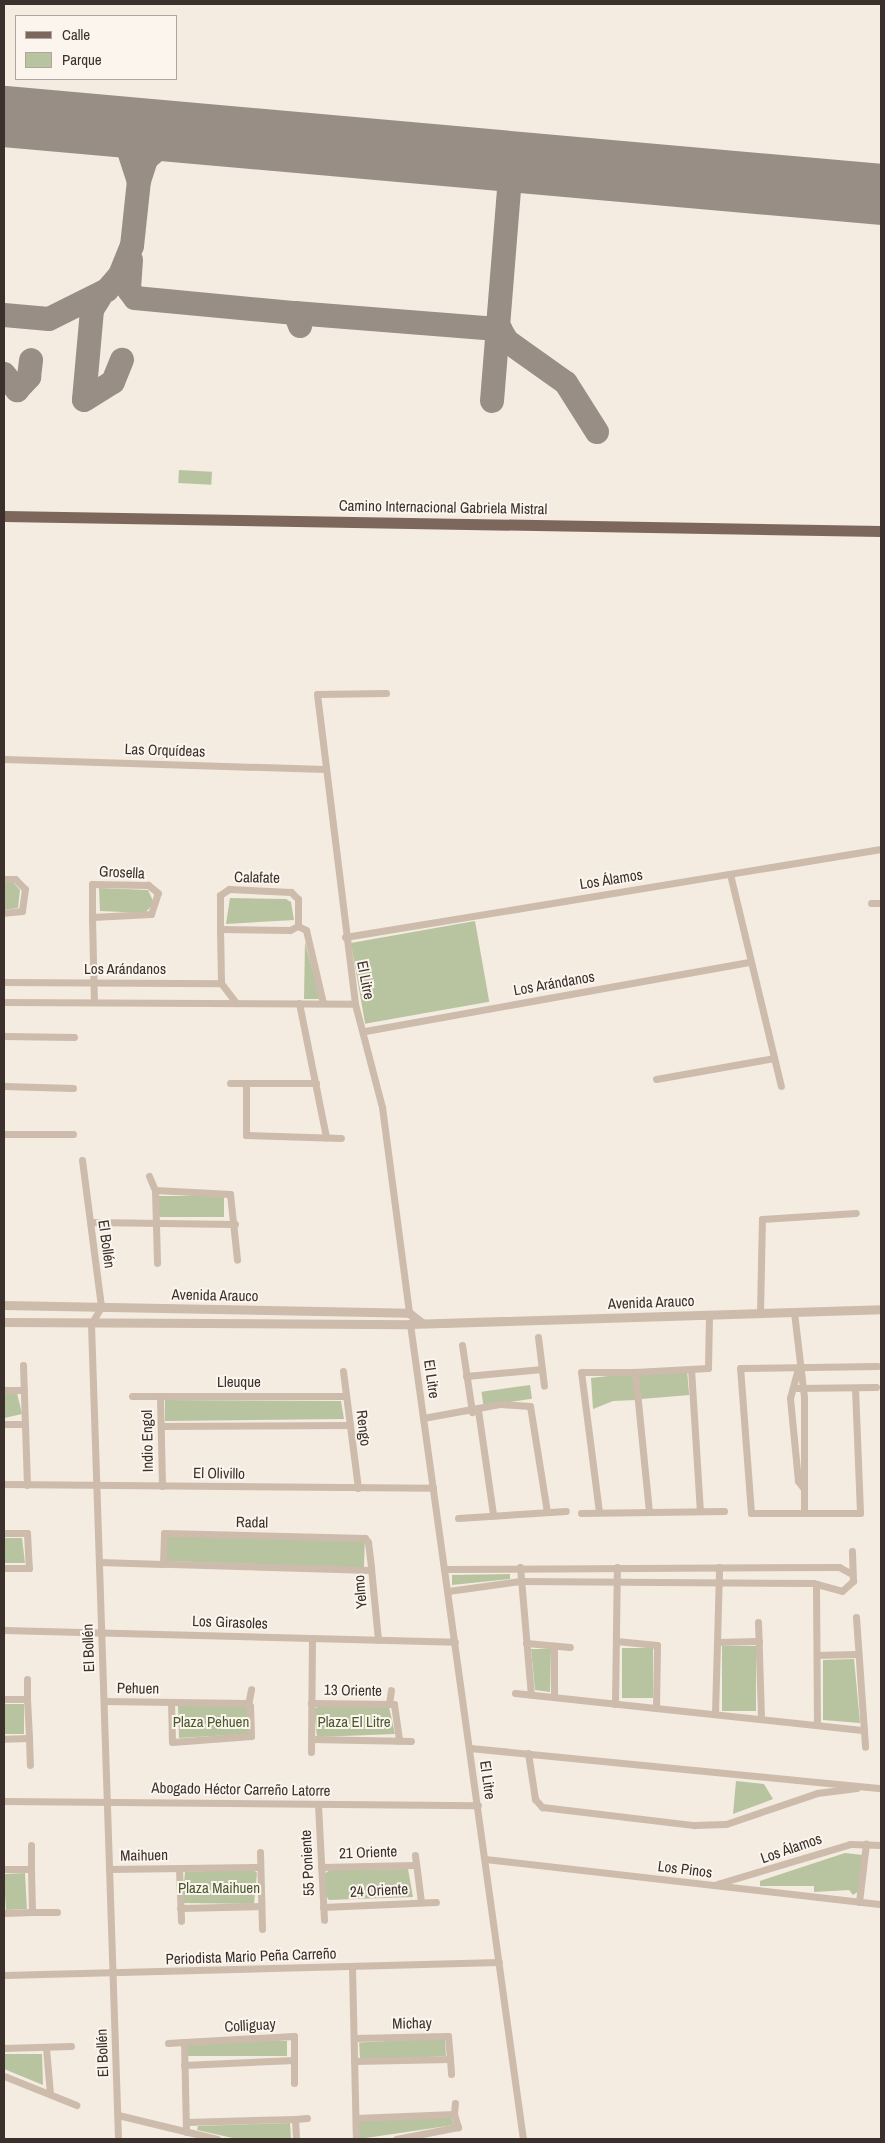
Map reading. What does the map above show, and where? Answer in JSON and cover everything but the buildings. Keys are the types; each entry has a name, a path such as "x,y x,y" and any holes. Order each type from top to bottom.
{"main road":[{"name":"Camino Internacional Gabriela Mistral","path":"4,516 881,530"}],"street":[{"name":"El Litre","path":"386,693 318,694 345,937 355,1004 365,1031 387,1137 410,1324 523,2139"},
{"name":"Las Orquídeas","path":"4,759 325,769"},
{"name":"Los Álamos","path":"345,937 881,849"},
{"path":"730,874 749,962 781,1086"},
{"path":"4,879 15,879 25,889 22,911 4,913"},
{"name":"Grosella","path":"92,917 151,914 158,893 148,885 92,884 92,917 94,1002"},
{"name":"Calafate","path":"221,983 220,895 229,889 292,892 298,900 298,926"},
{"path":"872,903 881,903"},
{"path":"220,929 290,930 298,926 306,930 323,1004"},
{"name":"Los Arándanos","path":"365,1031 749,962"},
{"name":"Los Arándanos","path":"4,982 221,983"},
{"path":"221,983 236,1003"},
{"path":"4,1002 355,1004"},
{"path":"299,1003 326,1137"},
{"path":"4,1036 74,1037"},
{"path":"656,1079 774,1058"},
{"path":"230,1083 316,1083"},
{"path":"246,1083 246,1135 341,1138"},
{"path":"4,1086 73,1088"},
{"path":"4,1134 73,1134"},
{"name":"El Bollén","path":"82,1160 101,1307"},
{"path":"149,1176 154,1190 157,1263"},
{"path":"154,1190 226,1191 233,1197 237,1260"},
{"path":"760,1313 762,1219 856,1213"},
{"path":"90,1222 235,1224"},
{"name":"Avenida Arauco","path":"4,1305 409,1313"},
{"path":"91,1324 101,1307"},
{"name":"Avenida Arauco","path":"4,1322 91,1324 410,1324 881,1309"},
{"path":"794,1312 798,1367 798,1481 804,1488"},
{"path":"409,1313 422,1323"},
{"path":"599,1512 581,1372 635,1372 708,1368 709,1314"},
{"name":"El Bollén","path":"91,1324 118,2139"},
{"path":"538,1337 544,1386"},
{"path":"462,1345 466,1376 475,1411 493,1514"},
{"path":"23,1364 27,1485"},
{"path":"855,1388 860,1513 750,1513 740,1368 877,1366"},
{"path":"466,1376 542,1368"},
{"path":"691,1369 700,1511"},
{"name":"Rengo","path":"343,1371 358,1488"},
{"path":"635,1372 649,1512"},
{"path":"797,1388 876,1387"},
{"path":"797,1388 804,1513"},
{"path":"4,1390 24,1390"},
{"name":"Lleuque","path":"132,1396 346,1396"},
{"name":"Indio Engol","path":"160,1396 162,1486"},
{"path":"423,1418 475,1411 500,1404 530,1406 547,1512"},
{"path":"4,1424 25,1424"},
{"path":"161,1426 350,1425"},
{"name":"El Olivillo","path":"4,1484 433,1488"},
{"path":"580,1513 724,1511"},
{"path":"458,1518 493,1514 566,1512"},
{"path":"4,1533 27,1533 29,1568 4,1568"},
{"name":"Radal","path":"164,1564 164,1533 364,1538 368,1542"},
{"name":"Yelmo","path":"368,1542 378,1640"},
{"path":"448,1591 520,1581 816,1584 842,1591 850,1588 852,1551"},
{"path":"99,1562 371,1570"},
{"path":"520,1567 531,1695"},
{"path":"615,1704 617,1567"},
{"path":"715,1714 719,1567"},
{"path":"444,1568 839,1567 852,1575"},
{"path":"816,1584 817,1725"},
{"path":"856,1617 865,1747"},
{"path":"758,1622 761,1719"},
{"name":"Los Girasoles","path":"4,1630 455,1642"},
{"path":"311,1752 312,1638"},
{"path":"616,1641 657,1645 656,1708"},
{"path":"717,1642 759,1641"},
{"path":"526,1644 570,1647"},
{"path":"554,1646 554,1697"},
{"path":"817,1655 858,1654"},
{"path":"27,1679 30,1765"},
{"path":"171,1702 172,1742 251,1736 249,1705 251,1689"},
{"path":"391,1690 399,1741"},
{"path":"515,1693 864,1730"},
{"path":"4,1699 27,1699"},
{"name":"Pehuen","path":"104,1701 249,1705"},
{"name":"13 Oriente","path":"311,1703 392,1704"},
{"path":"4,1739 29,1738"},
{"path":"311,1739 412,1741"},
{"path":"470,1748 528,1752 881,1788"},
{"path":"528,1752 535,1799 542,1807 708,1826 817,1793 869,1786"},
{"path":"814,1780 817,1793"},
{"name":"Abogado Héctor Carreño Latorre","path":"4,1801 107,1800 318,1805 478,1805"},
{"name":"55 Poniente","path":"318,1805 324,1920"},
{"name":"Los Álamos","path":"712,1886 830,1848 866,1844 881,1845"},
{"path":"859,1902 866,1844"},
{"path":"31,1845 32,1912"},
{"path":"260,1852 262,1929"},
{"path":"415,1855 421,1902"},
{"name":"Los Pinos","path":"485,1859 881,1904"},
{"name":"21 Oriente","path":"321,1867 416,1865"},
{"name":"Maihuen","path":"109,1869 260,1867"},
{"path":"179,1868 181,1921"},
{"path":"4,1869 31,1869"},
{"name":"24 Oriente","path":"323,1907 436,1902"},
{"path":"180,1908 261,1906"},
{"path":"4,1913 58,1912"},
{"name":"Periodista Mario Peña Carreño","path":"4,1975 113,1974 499,1962"},
{"path":"352,1967 356,2139"},
{"name":"Colliguay","path":"168,2043 294,2036 294,2084"},
{"name":"Michay","path":"354,2038 448,2036 451,2074"},
{"path":"184,2042 186,2132"},
{"path":"4,2048 71,2046"},
{"path":"46,2048 50,2094"},
{"path":"354,2061 450,2059"},
{"path":"184,2065 294,2060"},
{"path":"4,2076 76,2105"},
{"path":"396,2139 458,2127 454,2114 455,2103"},
{"path":"356,2118 454,2114"},
{"path":"118,2115 217,2139"},
{"path":"186,2122 307,2118"},
{"path":"295,2119 296,2139"}],"green space":[{"path":"179,470 212,472 211,485 178,483"},
{"path":"13,882 20,890 18,908 4,910 4,883"},
{"path":"99,888 148,890 154,903 145,913 100,911"},
{"path":"230,898 286,899 291,902 294,920 226,924"},
{"path":"475,921 489,1002 365,1024 351,943"},
{"path":"305,942 320,999 304,999"},
{"path":"159,1196 224,1196 224,1217 159,1217"},
{"path":"687,1370 689,1395 638,1399 636,1374"},
{"path":"634,1373 636,1400 613,1401 593,1409 591,1378"},
{"path":"530,1385 532,1399 483,1406 481,1392"},
{"path":"17,1393 22,1414 4,1418 4,1394"},
{"path":"165,1400 341,1401 344,1419 165,1421"},
{"path":"167,1534 365,1541 364,1568 166,1561"},
{"path":"4,1538 22,1538 25,1563 4,1563"},
{"path":"510,1574 510,1579 452,1585 452,1575"},
{"path":"722,1646 756,1646 756,1711 722,1711"},
{"path":"622,1648 653,1648 653,1698 622,1698"},
{"path":"531,1649 551,1649 550,1692 535,1690"},
{"path":"854,1659 860,1723 823,1720 823,1660"},
{"path":"4,1704 24,1704 24,1734 4,1734"},
{"name":"Plaza Pehuen","path":"178,1705 243,1705 248,1709 248,1734 179,1738"},
{"name":"Plaza El Litre","path":"319,1706 389,1707 395,1734 317,1737 314,1709"},
{"path":"736,1781 764,1784 773,1799 733,1814"},
{"path":"845,1853 863,1855 859,1891 853,1895 849,1890 814,1892 814,1886 760,1886 760,1881"},
{"name":"Plaza Maihuen","path":"253,1869 257,1873 254,1904 182,1903 185,1872"},
{"path":"408,1869 413,1897 329,1900 326,1896 324,1874 330,1870"},
{"path":"25,1873 27,1909 6,1910 4,1874"},
{"path":"445,2038 446,2056 360,2060 359,2043"},
{"path":"188,2041 287,2041 287,2056 188,2056"},
{"path":"4,2054 42,2054 43,2085 4,2069"},
{"path":"451,2116 454,2125 359,2139 359,2120"},
{"path":"290,2123 291,2139 237,2139 197,2130 198,2126"}],"taxiway":[{"path":"96,125 128,148 139,181"},
{"path":"4,315 49,319 107,290 120,275 132,246 139,181 146,159 168,140 201,134"},
{"path":"494,158 506,168 510,178"},
{"path":"492,401 510,178 515,168 529,161"},
{"path":"131,260 129,290 135,298 295,313 300,326"},
{"path":"100,297 92,310 84,400 113,382 122,360"},
{"path":"298,314 295,313 500,329 507,341 566,383 597,432"},
{"path":"4,374 17,390 29,377 31,360"}],"runway":[{"path":"4,116 881,194"}]}
